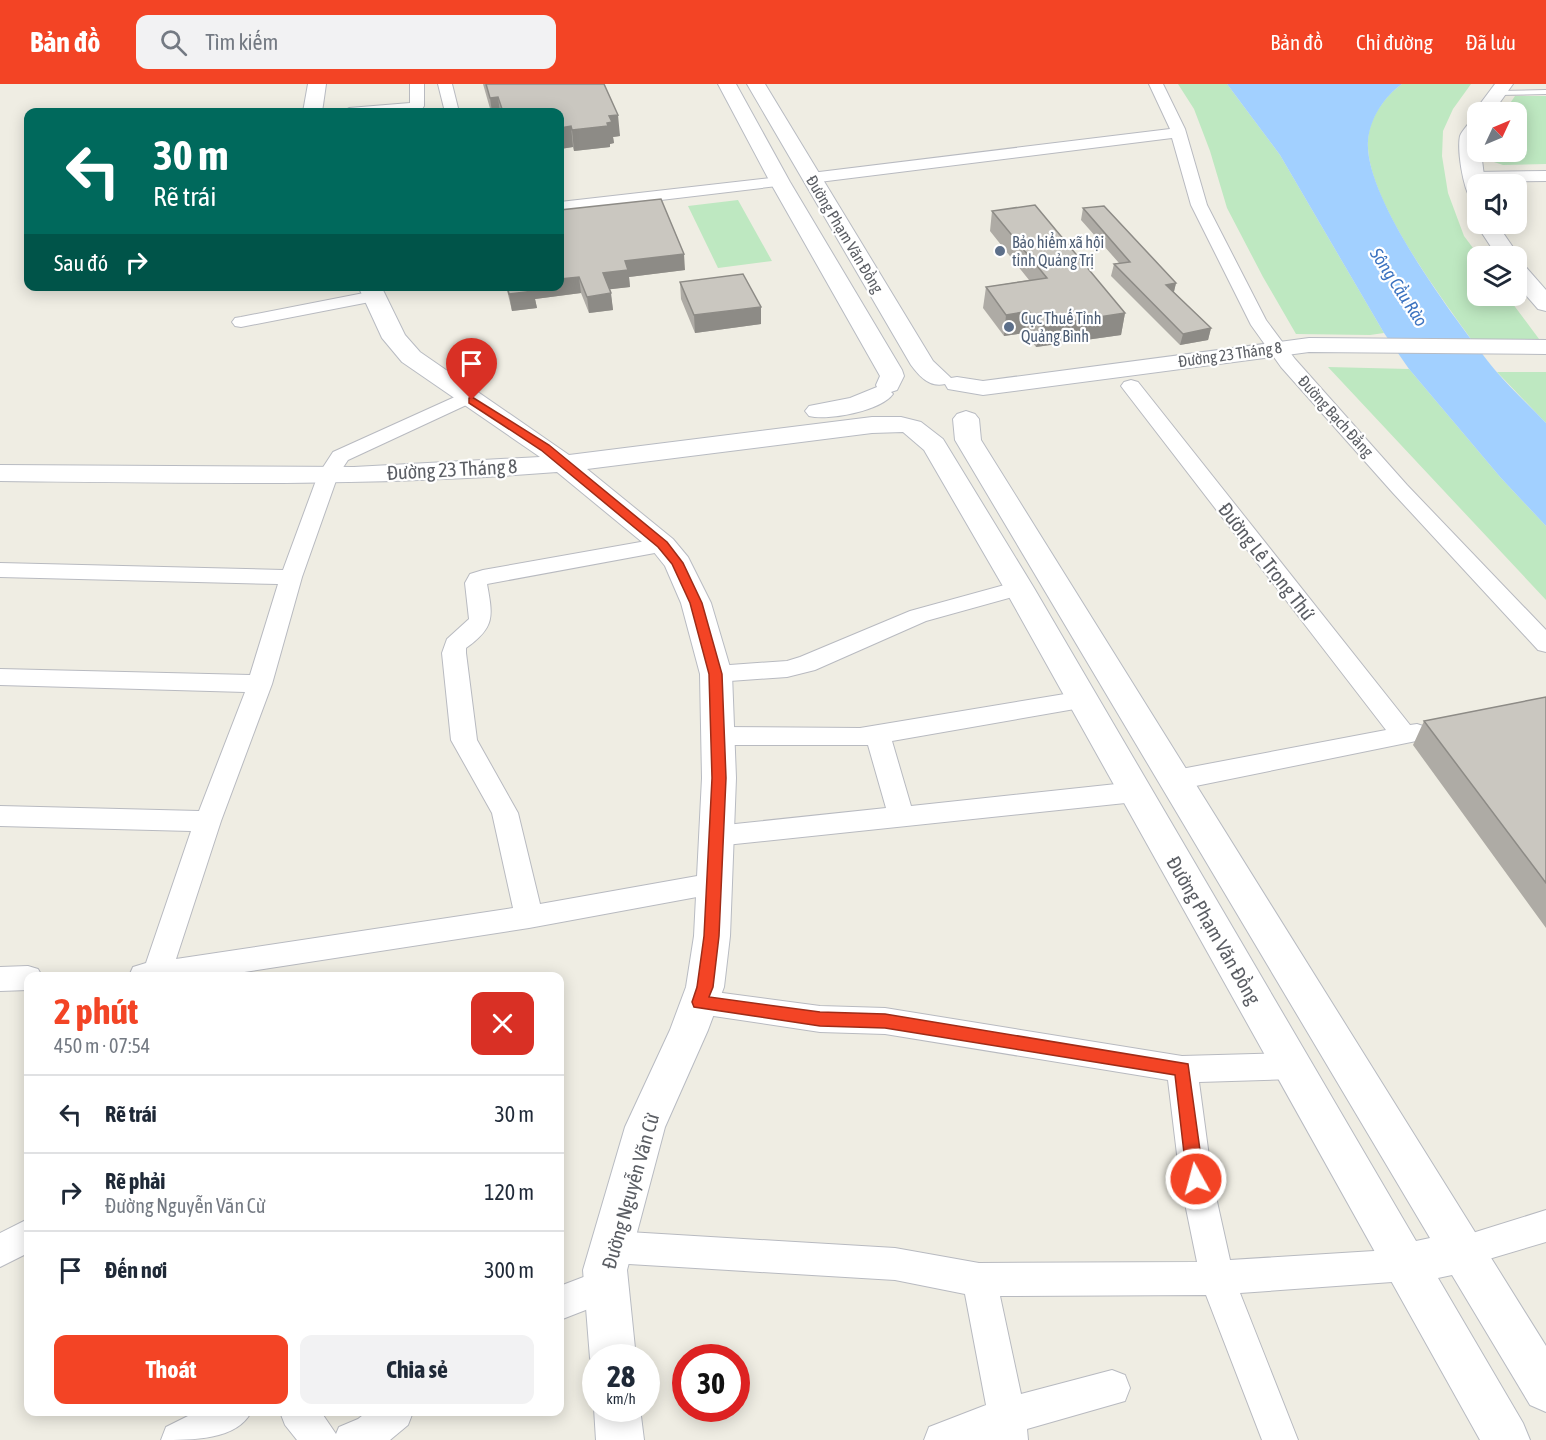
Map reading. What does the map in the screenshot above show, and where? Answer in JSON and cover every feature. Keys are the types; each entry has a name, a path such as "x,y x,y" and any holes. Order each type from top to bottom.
{"street":[{"path":"313,108 316,84"},
{"path":"401,108 417,106 417,84"},
{"path":"445,84 451,108"},
{"name":"Đường Phạm Văn Đồng","path":"727,84 780,182 890,370 892,376 879,406 883,414 907,426 934,445 1019,588 1506,1440"},
{"name":"Đường Phạm Văn Đồng","path":"756,84 923,365 929,372 972,397 974,406 969,416"},
{"name":"Đường Bạch Đằng","path":"1156,84 1178,133 1199,205 1257,321 1282,355 1400,489 1546,644"},
{"path":"1491,102 1501,88"},
{"path":"564,207 1178,133"},
{"path":"1527,179 1546,176"},
{"path":"1527,282 1546,304"},
{"path":"241,322 371,291"},
{"name":"Đường Nguyễn Văn Cừ","path":"371,291 394,338 411,357 555,456 663,544 678,563 696,603 716,674 718,736 716,836 712,936 705,987 645,1127 612,1247 606,1270 612,1344"},
{"path":"1509,353 1546,347"},
{"name":"Đường 23 Tháng 8","path":"555,456 855,405 912,377 983,388 1282,355 1370,352 1509,353"},
{"path":"1509,353 1546,360"},
{"name":"Đường 23 Tháng 8","path":"0,473 334,465 555,456 872,425 935,430 951,427 982,407 1131,386 1282,355"},
{"name":"Đường Lê Trọng Thứ","path":"1131,386 1404,736"},
{"path":"157,972 208,821 260,684 291,577 334,465 468,397"},
{"path":"969,416 968,440 1546,1389"},
{"name":"Đường 23 Tháng 8","path":"0,452 334,465"},
{"path":"529,917 505,813 464,740 454,653 455,645 480,625 482,619 476,583 483,577 663,544"},
{"path":"0,570 291,577"},
{"path":"716,674 787,669 807,664 918,616 1019,588"},
{"path":"0,677 260,684"},
{"path":"718,736 860,737 1083,700"},
{"path":"1176,780 1437,729"},
{"path":"878,735 901,816"},
{"path":"716,836 1135,792"},
{"path":"0,816 208,821"},
{"path":"180,972 345,944 529,917 714,884"},
{"path":"0,979 24,978"},
{"path":"700,1002 820,1019 885,1021 1182,1069 1292,1066"},
{"path":"1182,1069 1196,1179 1217,1278 1280,1440"},
{"path":"612,1247 895,1264 979,1280 1217,1278 1406,1265 1546,1226"},
{"path":"0,1251 24,1236"},
{"path":"979,1280 1008,1428"},
{"path":"564,1301 607,1285"},
{"path":"942,1440 1008,1428 1112,1388"},
{"path":"179,1440 192,1431 224,1416"},
{"path":"301,1416 320,1440"},
{"path":"352,1440 370,1433 390,1416"},
{"path":"618,1422 620,1440"}],"lane":[{"path":"1501,88 1546,92"}],"green space":[{"path":"1178,84 1227,84 1280,155 1384,333 1370,335 1296,334 1227,208 1210,151 1194,109"},
{"path":"1402,84 1471,84 1453,109 1443,131 1442,156 1448,193 1464,236 1472,246 1467,246 1467,306 1514,306 1539,339 1471,339 1406,244 1378,189 1370,164 1368,141 1371,124 1389,95"},
{"path":"1515,96 1546,96 1546,164 1503,165 1494,162 1527,162 1527,102 1511,102"},
{"path":"738,200 772,261 718,268 688,206"},
{"path":"1328,367 1409,369 1501,478 1546,526 1546,600"},
{"path":"1497,372 1546,372 1546,423"}],"water":[{"name":"Sông Cầu Rào","path":"1227,84 1402,84 1389,95 1375,116 1368,141 1371,166 1381,195 1397,227 1438,293 1495,370 1546,423 1546,526 1501,478 1409,369 1384,333 1280,155"}],"building":[{"path":"486,84 604,84 618,115 609,116 612,122 607,123 608,126 572,130 571,126 564,127 564,108 502,108 498,97 490,98"},
{"path":"661,199 684,254 625,261 628,270 603,273 611,293 587,297 579,277 564,279 564,210"},
{"path":"1035,205 1125,313 1040,326 1029,311 1006,315 986,287 1047,278 992,211"},
{"path":"1104,206 1176,283 1166,285 1211,328 1183,334 1114,264 1130,262 1083,208"},
{"path":"743,274 761,307 694,315 680,282"},
{"path":"508,291 534,291 509,294"},
{"path":"1546,697 1546,883 1424,721"}],"place":[{"name":"Bảo hiểm xã hội tỉnh Quảng Trị","path":"1000,251"},
{"name":"Cục Thuế Tỉnh Quảng Bình","path":"1009,327"}],"route":[{"path":"472,400 545,448 663,544 678,563 696,603 716,674 719,778 712,936 705,987 700,1002 820,1019 885,1021 1182,1069 1196,1179"}]}
